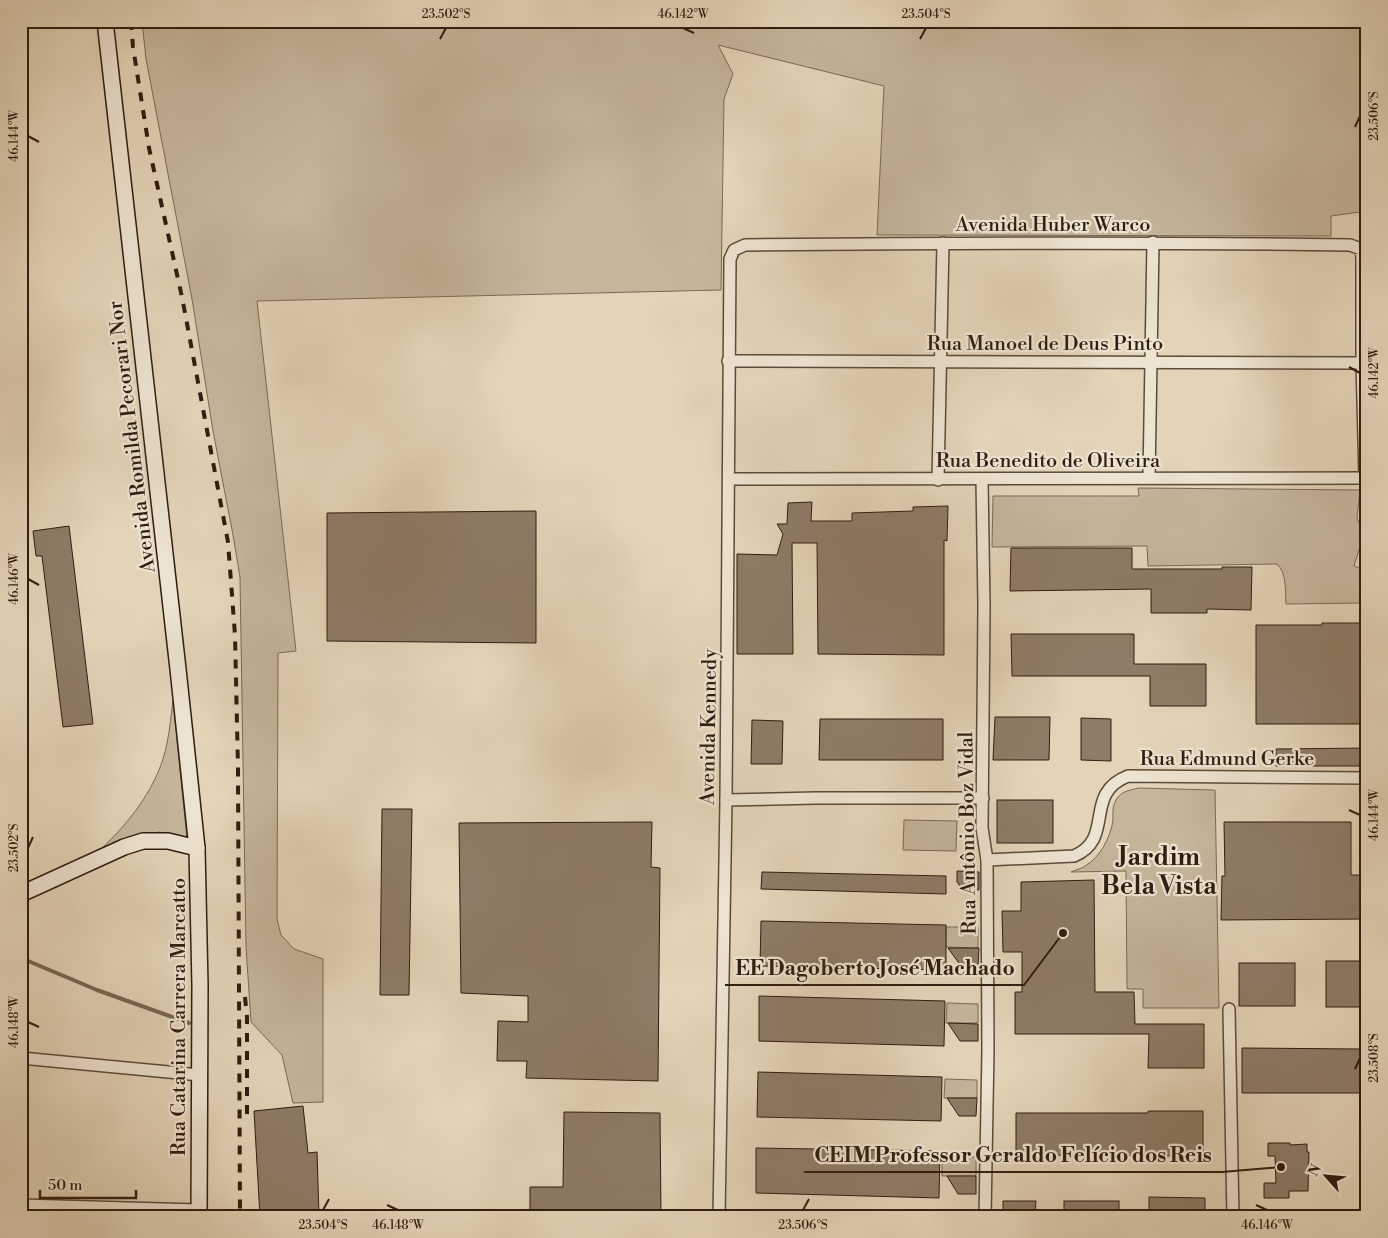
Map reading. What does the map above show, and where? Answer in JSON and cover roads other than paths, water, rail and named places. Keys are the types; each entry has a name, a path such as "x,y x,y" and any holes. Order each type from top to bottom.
{"street":[{"name":"Avenida Romilda Pecorari Nor","path":"105,21 197,848"},
{"path":"1149,478 1153,242"},
{"name":"Avenida Huber Warco","path":"745,245 1153,242 1350,245 1360,249 1362,258 1362,363"},
{"path":"938,480 942,243"},
{"name":"Avenida Kennedy","path":"719,1217 726,800 730,258 734,250 745,245"},
{"name":"Rua Manoel de Deus Pinto","path":"728,361 1362,363"},
{"path":"1362,363 1366,478"},
{"name":"Rua Benedito de Oliveira","path":"729,480 1366,478"},
{"name":"Rua Antônio Boz Vidal","path":"982,479 982,828 988,860 988,1059 985,1217"},
{"name":"Rua Edmund Gerke","path":"988,860 1074,856 1084,852 1096,835 1103,798 1117,780 1128,776 1367,778"},
{"path":"726,800 983,798"},
{"path":"21,894 124,847 143,841 168,841 197,848"},
{"name":"Rua Catarina Carrera Marcatto","path":"197,848 200,1075 198,1214"},
{"path":"1229,1009 1233,1217"},
{"path":"21,1058 200,1075"},
{"path":"21,1205 198,1214"}],"waterway":[{"path":"21,958 97,990 189,1023"}],"railway":[{"path":"131,21 133,47 149,148 182,297 228,542 235,635 238,768 240,1217"},
{"path":"245,997 247,1017 247,1119"}],"place":[{"name":"EE Dagoberto José Machado","path":"1063,933"},
{"name":"CEIM Professor Geraldo Felício dos Reis","path":"1281,1167"}],"district":[{"name":"Jardim Bela Vista","path":"1159,870"}]}
